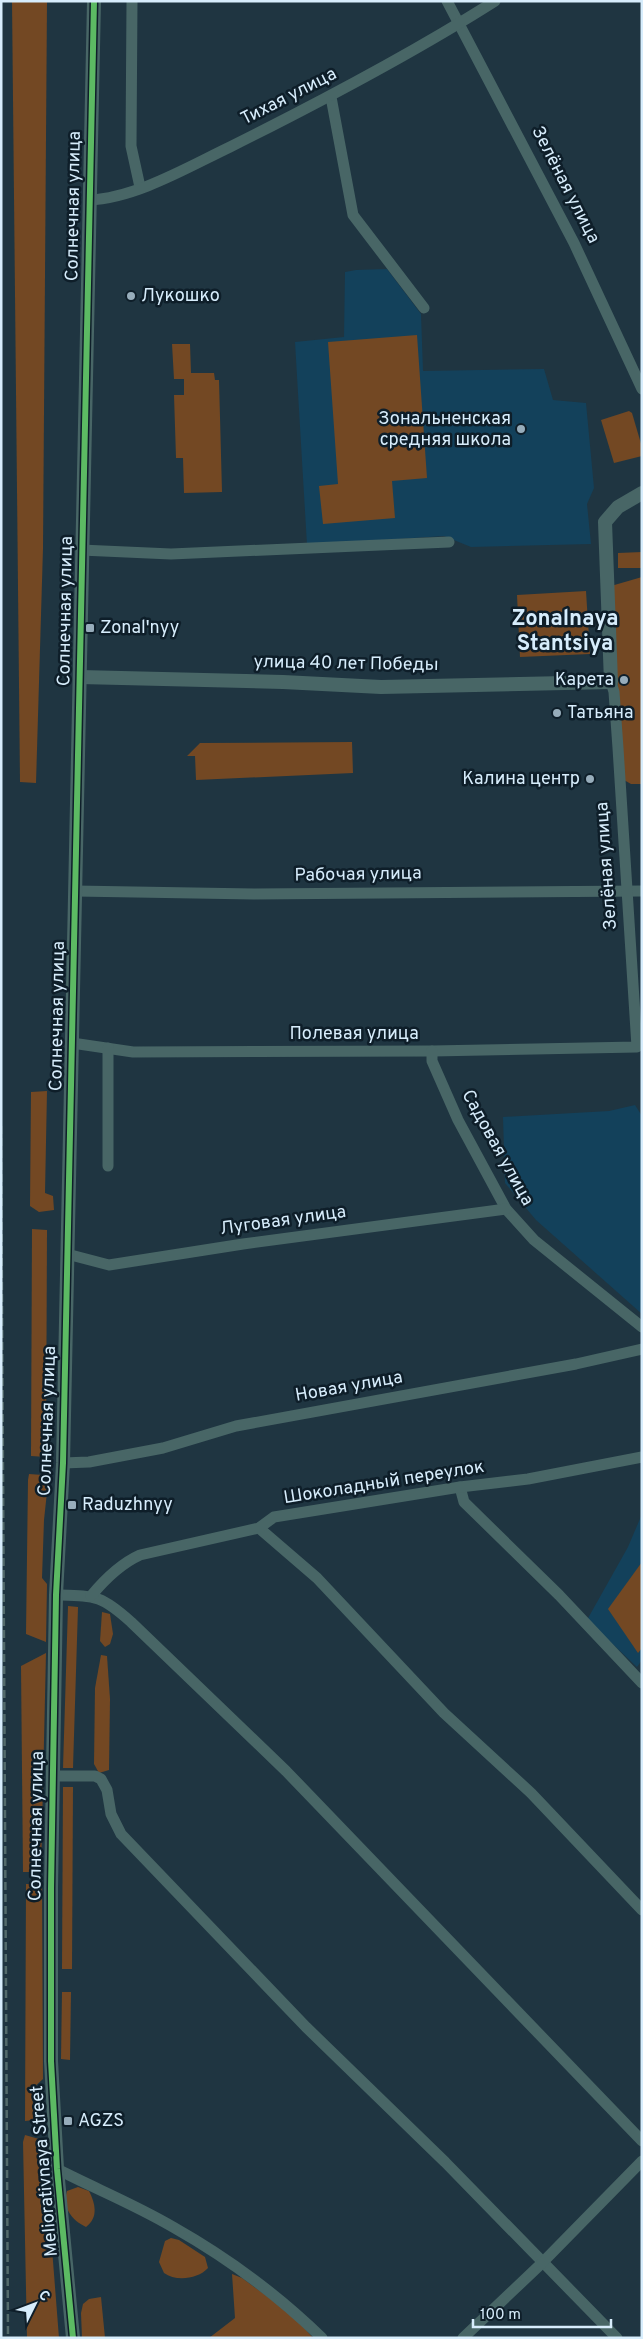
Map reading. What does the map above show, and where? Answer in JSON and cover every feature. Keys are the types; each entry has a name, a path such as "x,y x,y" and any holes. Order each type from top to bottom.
{"street":[{"name":"Солнечная улица","path":"51,2032 56,1594 63,1463 94,1"},
{"path":"132,1 131,146 140,187"},
{"name":"Зелёная улица","path":"447,1 574,243 642,389"},
{"name":"Тихая улица","path":"89,200 107,199 176,173 330,97 460,24 495,1"},
{"path":"330,97 353,215 424,308"},
{"name":"Зелёная улица","path":"637,1047 618,748 614,692 611,682 605,522 618,507 642,493"},
{"path":"81,550 172,554 449,542"},
{"name":"улица 40 лет Победы","path":"80,677 283,682 381,687 611,682"},
{"name":"Рабочая улица","path":"76,891 254,894 642,891"},
{"name":"Полевая улица","path":"72,1042 133,1052 432,1051 637,1047"},
{"path":"108,1048 108,1166"},
{"name":"Садовая улица","path":"432,1051 432,1062 458,1120 506,1209 534,1240 642,1327"},
{"name":"Луговая улица","path":"67,1254 109,1265 243,1244 506,1209"},
{"name":"Новая улица","path":"63,1463 89,1462 163,1448 236,1426 576,1364 642,1349"},
{"name":"Шоколадный переулок","path":"91,1596 102,1583 127,1561 140,1555 259,1528 274,1517 460,1487 528,1479 642,1457"},
{"path":"460,1487 464,1502 559,1595 642,1683"},
{"path":"259,1528 317,1578 444,1712 532,1793 642,1910"},
{"path":"56,1594 91,1596 110,1603 131,1622 286,1771 642,2141"},
{"path":"53,1776 94,1776 101,1779 106,1790 111,1814 120,1834 306,2027 445,2162 616,2338"},
{"name":"Meliorativnaya Street","path":"51,2032 58,2169 73,2338"},
{"path":"463,2338 542,2263 642,2161"},
{"path":"58,2169 156,2217 229,2263 274,2296 322,2338"}],"shaded area":[{"path":"12,1 47,1 43,548 36,783 20,782"},
{"path":"387,269 421,314 423,371 544,369 553,400 586,403 594,488 587,504 591,544 471,547 444,536 307,545 295,342 344,337 345,272"},
{"path":"417,335 427,478 392,481 395,518 323,524 319,486 338,484 328,342"},
{"path":"172,344 190,344 191,373 214,373 215,380 219,380 222,492 184,493 183,458 176,458 174,395 184,395 184,379 174,379"},
{"path":"629,411 632,413 642,447 642,456 614,463 601,420"},
{"path":"642,552 642,568 618,568 618,553"},
{"path":"642,577 642,784 631,784 624,780 611,586"},
{"path":"586,591 590,654 520,657 517,595"},
{"path":"352,742 353,773 196,780 195,756 187,756 200,743"},
{"path":"47,1091 45,1193 53,1196 54,1210 39,1212 30,1206 31,1092"},
{"path":"635,1105 642,1116 642,1314 536,1220 505,1183 503,1117 609,1111"},
{"path":"32,1229 47,1230 46,1457 31,1456"},
{"path":"44,1464 50,1464 44,1520 42,1578 47,1584 46,1642 26,1634 28,1480 29,1474 43,1475"},
{"path":"642,1514 642,1660 637,1667 587,1620 628,1547"},
{"path":"642,1562 642,1648 638,1653 608,1609"},
{"path":"68,1606 78,1607 73,1768 63,1768"},
{"path":"102,1612 110,1614 113,1634 110,1644 105,1647 100,1641"},
{"path":"46,1653 41,1872 23,1872 21,1666"},
{"path":"101,1655 107,1656 110,1699 109,1770 99,1773 94,1764 95,1688"},
{"path":"63,1787 73,1787 72,1969 62,1969"},
{"path":"26,1884 42,1884 43,2079 32,2089 34,2120 25,2121"},
{"path":"62,1992 71,1992 70,2060 61,2059"},
{"path":"25,2135 46,2141 59,2338 27,2338 23,2142"},
{"path":"78,2187 89,2191 95,2210 93,2219 86,2227 72,2217 67,2208 67,2191"},
{"path":"171,2238 179,2240 205,2257 208,2268 199,2275 187,2278 175,2278 164,2273 159,2262 165,2241"},
{"path":"232,2274 242,2278 294,2316 313,2338 209,2338 235,2318"},
{"path":"101,2297 105,2338 82,2338 81,2313 83,2304 89,2299"}],"railway":[{"path":"1,1126 8,2338"}],"cycle path":[{"path":"73,2338 57,2169 51,2061 51,1888 56,1595 63,1463 94,1"}],"place":[{"name":"Лукошко","path":"131,296"},
{"name":"Зональненская средняя школа","path":"521,429"},
{"name":"Zonal'nyy","path":"90,628"},
{"name":"Карета","path":"624,680"},
{"name":"Татьяна","path":"557,713"},
{"name":"Калина центр","path":"590,779"},
{"name":"Raduzhnyy","path":"72,1505"},
{"name":"AGZS","path":"68,2121"}],"district":[{"name":"Zonalnaya Stantsiya","path":"565,632"}]}
